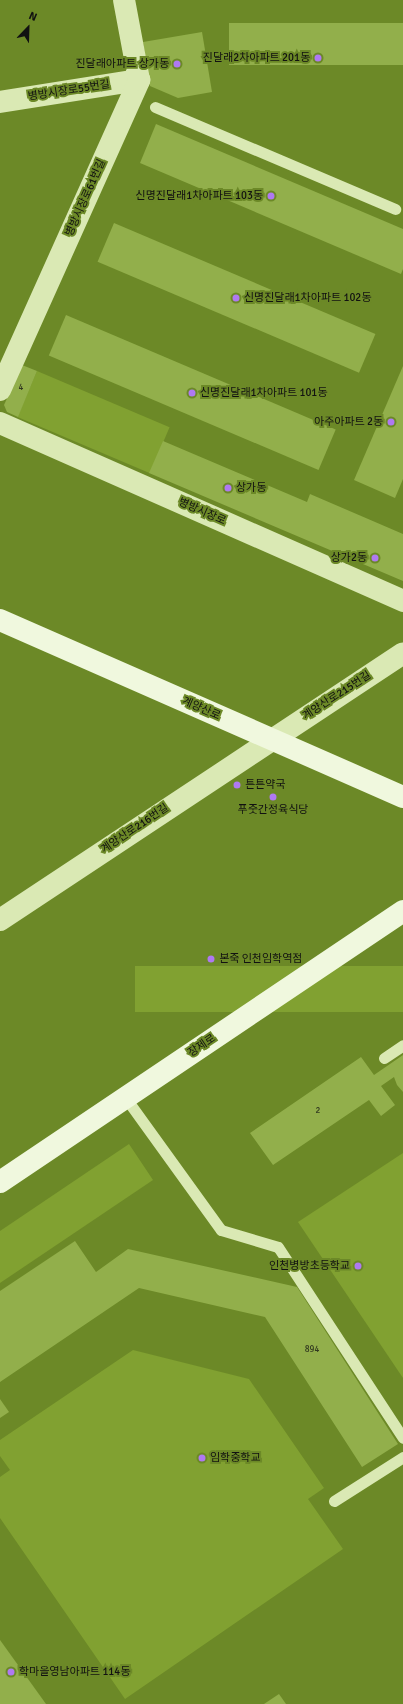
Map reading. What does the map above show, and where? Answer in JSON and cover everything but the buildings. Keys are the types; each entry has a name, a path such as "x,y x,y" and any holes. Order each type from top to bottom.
{"main road":[{"name":"계양산로","path":"0,620 403,798"},
{"name":"장제로","path":"0,1182 403,911"}],"street":[{"path":"124,0 139,80"},
{"name":"병방시장로55번길","path":"0,102 139,80"},
{"name":"병방시장로61번길","path":"0,390 139,80"},
{"name":"병방시장로","path":"0,423 403,600"},
{"name":"계양산로215번길","path":"270,739 403,653"},
{"name":"계양산로216번길","path":"0,920 270,739"}],"lane":[{"path":"155,107 395,209"},
{"path":"384,1058 403,1045"},
{"path":"125,1097 221,1230 278,1247 403,1438"},
{"path":"334,1501 403,1457"}],"green space":[{"path":"37,371 170,427 150,473 17,417"},
{"path":"135,966 403,966 403,1012 135,1012"},
{"path":"129,1144 153,1180 0,1283 0,1231"},
{"path":"403,1153 403,1378 298,1222"},
{"path":"133,1350 249,1379 324,1488 308,1499 343,1549 125,1699 0,1518 0,1477 10,1470 0,1456 0,1440"}],"place":[{"name":"진달래2차아파트 201동","path":"318,58"},
{"name":"진달래아파트 상가동","path":"177,64"},
{"name":"신명진달래1차아파트 103동","path":"271,196"},
{"name":"신명진달래1차아파트 102동","path":"236,298"},
{"name":"신명진달래1차아파트 101동","path":"192,393"},
{"name":"아주아파트 2동","path":"391,422"},
{"name":"상가동","path":"228,488"},
{"name":"상가2동","path":"375,558"},
{"name":"튼튼약국","path":"237,785"},
{"name":"푸줏간정육식당","path":"273,797"},
{"name":"본죽 인천임학역점","path":"211,959"},
{"name":"인천병방초등학교","path":"358,1266"},
{"name":"임학중학교","path":"202,1458"},
{"name":"학마을영남아파트 114동","path":"11,1672"}]}
